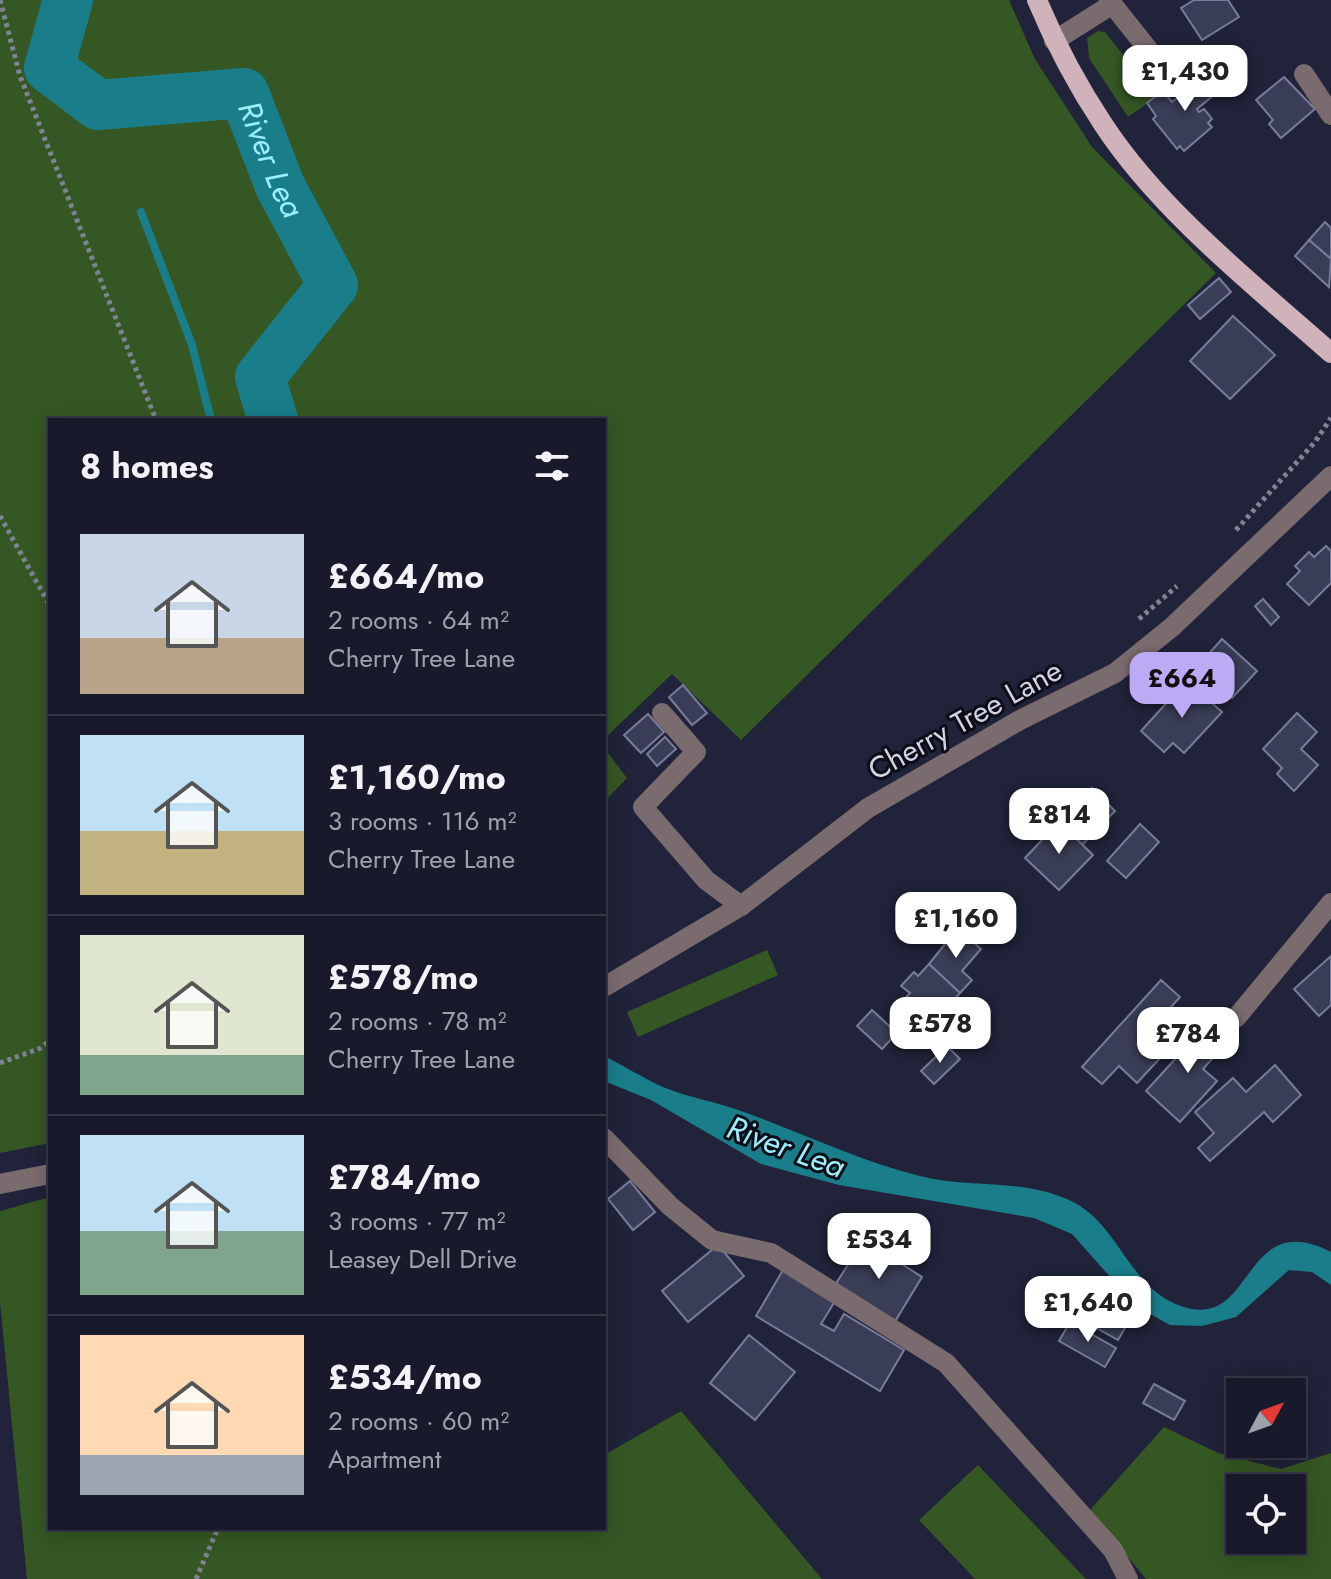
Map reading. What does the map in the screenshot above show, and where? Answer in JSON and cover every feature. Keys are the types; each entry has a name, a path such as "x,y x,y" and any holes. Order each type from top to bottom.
{"main road":[{"path":"1037,0 1054,41 1104,126 1163,197 1331,353"}],"street":[{"path":"1054,41 1110,2 1170,77"},
{"path":"1304,74 1331,115"},
{"name":"Cherry Tree Lane","path":"606,986 741,906 868,808 1020,720 1115,673 1172,627 1331,476"},
{"path":"662,713 696,752 643,807 706,880 741,906"},
{"path":"1236,1018 1331,903"},
{"path":"606,1140 670,1206 712,1240 771,1253 946,1363 1113,1550 1128,1579"},
{"path":"0,1184 48,1174"}],"path":[{"path":"0,0 20,76 155,418"},
{"path":"1233,533 1315,442 1331,418"},
{"path":"0,516 48,602"},
{"path":"1132,625 1178,585"},
{"path":"0,1063 41,1048 48,1042"},
{"path":"196,1579 217,1530"}],"shaded area":[{"path":"0,0 1009,0 1035,59 1092,147 1216,273 741,740 672,674 606,737 606,418 48,418 48,1143 0,1153"},
{"path":"1098,31 1105,32 1156,97 1128,117 1089,58 1087,38"},
{"path":"606,751 627,778 606,800"},
{"path":"767,950 778,975 638,1037 627,1012"},
{"path":"48,1198 48,1530 606,1530 606,1454 681,1411 822,1579 27,1579 0,1302 0,1211"},
{"path":"1164,1427 1226,1455 1226,1458 1281,1469 1331,1453 1331,1579 1146,1579 1090,1510"},
{"path":"978,1465 1086,1579 975,1579 919,1520"}],"water":[{"path":"606,1057 663,1087 766,1120 897,1170 939,1180 1032,1189 1069,1200 1100,1223 1148,1285 1181,1306 1205,1310 1223,1302 1264,1256 1280,1245 1302,1242 1331,1252 1331,1285 1312,1272 1289,1270 1236,1317 1202,1326 1170,1325 1136,1306 1072,1234 1034,1218 839,1185 761,1164 651,1100 606,1082"}],"building":[{"path":"1194,0 1228,0 1239,17 1202,40 1181,8"},
{"path":"1208,73 1221,89 1197,109 1199,112 1204,109 1212,119 1208,123 1212,127 1184,151 1180,146 1177,149 1153,119 1156,116 1147,103 1163,91 1172,102"},
{"path":"1284,77 1315,109 1281,138 1269,124 1273,120 1256,100"},
{"path":"1325,222 1331,228 1331,259 1309,240"},
{"path":"1309,240 1331,259 1329,287 1295,256"},
{"path":"1219,278 1231,292 1200,319 1188,305"},
{"path":"1233,316 1275,355 1230,399 1190,361"},
{"path":"1326,546 1331,551 1331,583 1309,605 1287,584 1300,571 1295,566 1309,552 1314,557"},
{"path":"1263,599 1279,617 1271,625 1255,606"},
{"path":"1222,639 1257,671 1232,698 1223,690 1211,703 1191,684 1202,671 1197,667"},
{"path":"1191,684 1222,712 1184,753 1173,743 1164,752 1141,731 1181,687 1185,691"},
{"path":"683,685 707,713 692,725 669,697"},
{"path":"1297,713 1317,732 1301,749 1318,765 1294,791 1277,774 1282,768 1263,749"},
{"path":"648,714 664,732 641,753 624,735"},
{"path":"665,737 676,749 657,766 647,754"},
{"path":"1092,788 1115,811 1082,845 1059,822"},
{"path":"1059,822 1093,855 1059,890 1025,858"},
{"path":"1140,824 1159,842 1126,878 1107,861"},
{"path":"958,928 981,949 962,971 972,980 960,993 929,964"},
{"path":"1331,956 1331,1005 1319,1016 1294,989"},
{"path":"929,964 960,993 931,1026 903,1001 910,993 901,986 914,972 918,976"},
{"path":"1161,980 1180,997 1154,1026 1174,1043 1137,1083 1119,1066 1102,1084 1082,1067"},
{"path":"872,1010 897,1033 882,1049 857,1026"},
{"path":"1208,1023 1228,1041 1203,1069 1217,1081 1180,1122 1146,1091"},
{"path":"947,1046 960,1059 934,1084 921,1071"},
{"path":"1275,1065 1301,1095 1273,1122 1264,1112 1210,1161 1198,1148 1214,1133 1195,1112 1233,1078 1246,1092"},
{"path":"630,1181 655,1212 633,1230 608,1199"},
{"path":"864,1240 922,1277 894,1323 835,1285"},
{"path":"718,1245 744,1276 688,1322 662,1291"},
{"path":"783,1270 835,1301 821,1324 834,1331 844,1314 904,1350 880,1391 756,1316"},
{"path":"1086,1296 1129,1321 1118,1340 1075,1316"},
{"path":"1070,1322 1116,1348 1105,1367 1059,1341"},
{"path":"749,1335 795,1372 755,1420 710,1383"},
{"path":"1154,1384 1185,1401 1174,1420 1143,1403"}],"waterway":[{"name":"River Lea","path":"68,0 49,68 98,105 244,93 280,186 333,285 260,377 272,418"},
{"path":"141,212 192,345 210,418"}]}
